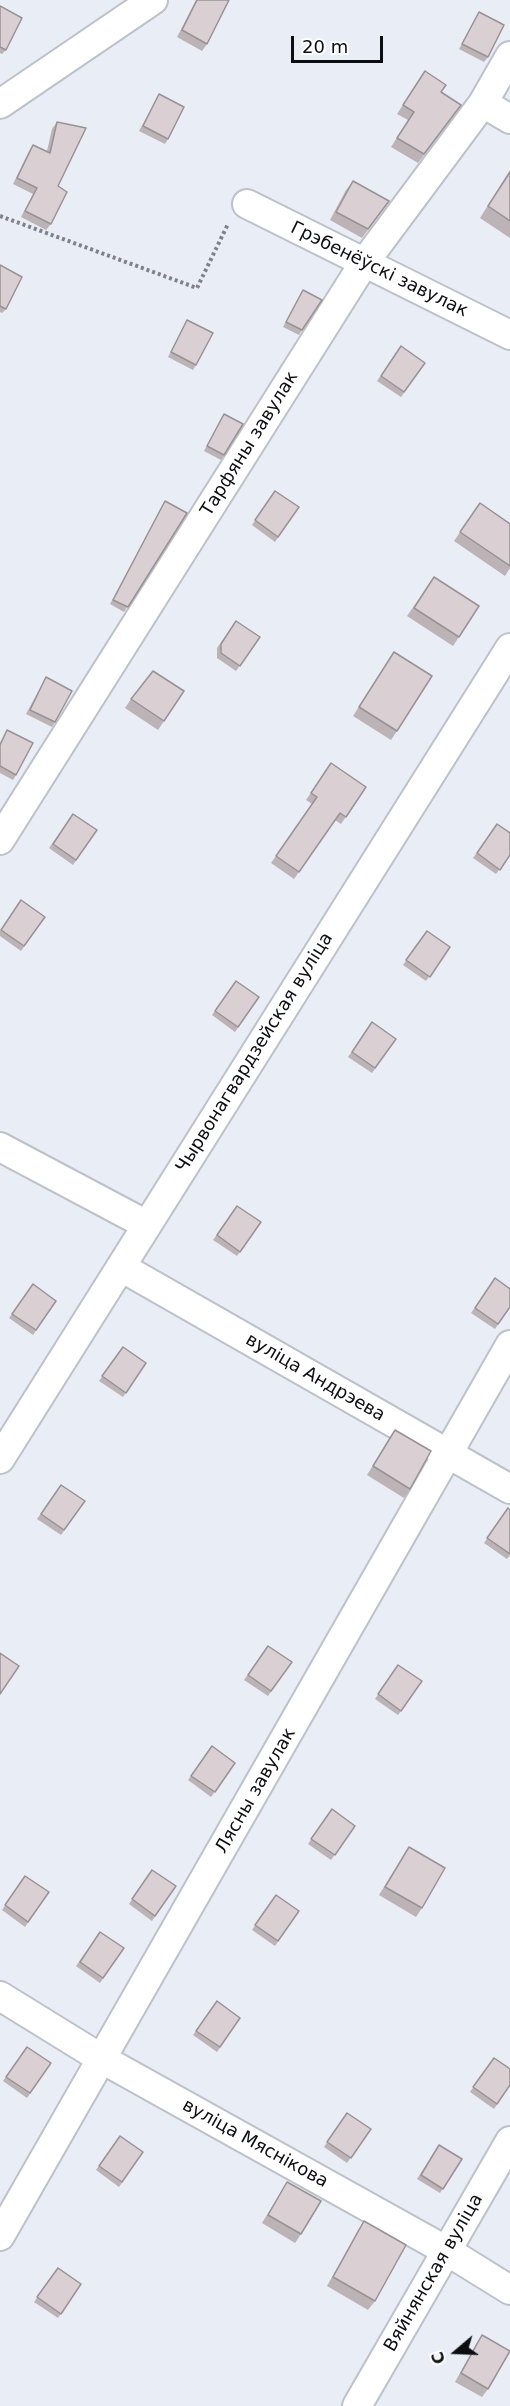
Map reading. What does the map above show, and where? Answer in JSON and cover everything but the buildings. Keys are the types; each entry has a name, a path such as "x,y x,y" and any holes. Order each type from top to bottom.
{"street":[{"path":"0,104 153,0"},
{"name":"Тарфяны завулак","path":"0,840 364,263 483,103 510,56"},
{"path":"483,103 510,119"},
{"name":"Грэбенёўскі завулак","path":"247,204 510,336"},
{"name":"Чырвонагвардзейская вуліца","path":"0,1459 510,648"},
{"path":"0,1147 147,1225"},
{"name":"вуліца Андрэева","path":"121,1267 510,1490"},
{"name":"Лясны завулак","path":"0,2236 510,1345"},
{"name":"вуліца Мяснікова","path":"0,1996 102,2059 447,2251 510,2290"},
{"name":"Вяйнянская вуліца","path":"357,2406 510,2141"}],"path":[{"path":"0,216 197,288 226,226 247,204"}]}
